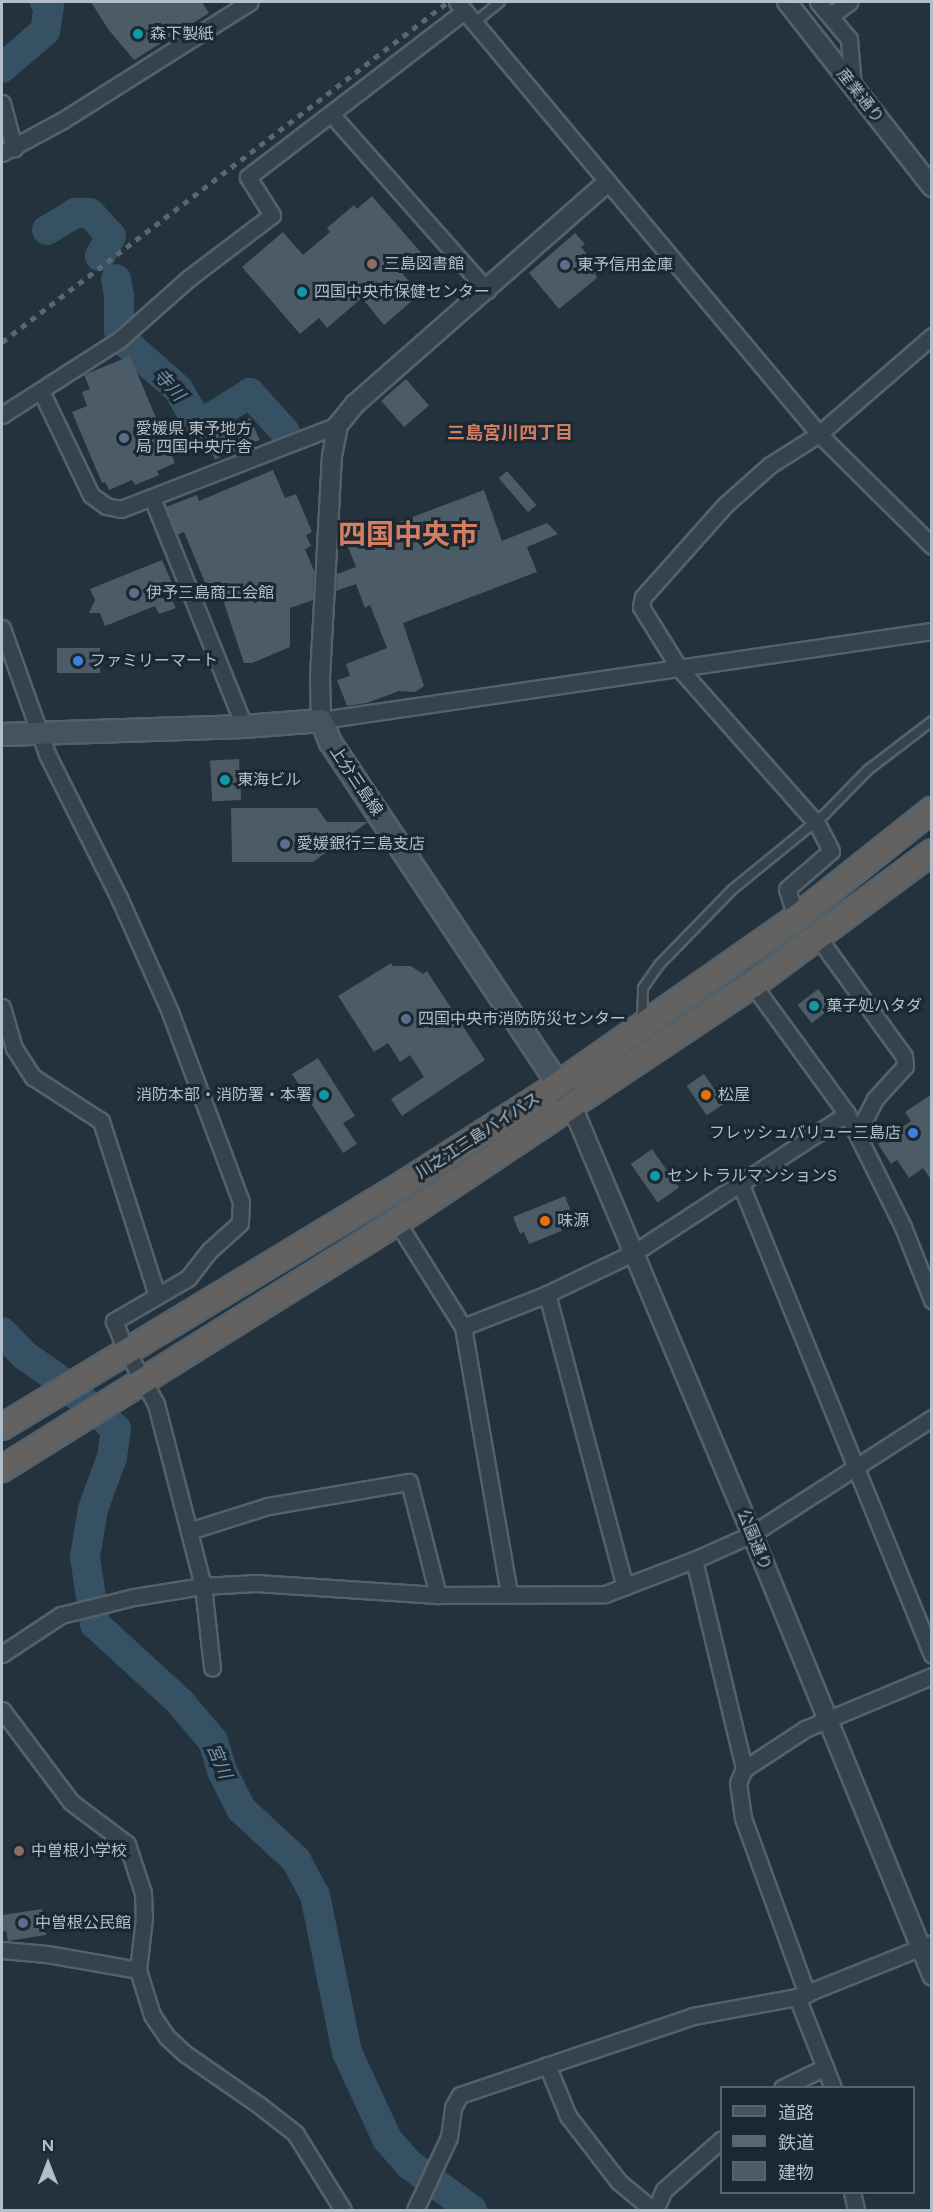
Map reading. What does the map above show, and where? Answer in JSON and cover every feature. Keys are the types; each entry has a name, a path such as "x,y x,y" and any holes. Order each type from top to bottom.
{"highway":[{"name":"川之江三島バイパス","path":"2,1427 392,1191 559,1084 796,918 932,810"},
{"name":"川之江三島バイパス","path":"2,1469 398,1222 753,985 932,852"}],"main road":[{"path":"2,734 244,726 321,720"},
{"name":"上分三島線","path":"321,720 330,742 572,1106"}],"street":[{"path":"2,104 8,151 63,120 250,2"},
{"path":"818,2 849,39 853,87"},
{"path":"830,16 849,2"},
{"name":"産業通り","path":"788,3 932,187"},
{"path":"2,415 123,337 189,278 272,215 248,177 332,115 461,6 819,434 932,546"},
{"path":"332,115 487,290"},
{"path":"607,183 355,404 338,425 332,456 320,676 321,720 932,631"},
{"path":"796,918 787,889 831,851 816,822 679,668 641,607 643,597 725,505 770,465 819,434 932,336"},
{"path":"41,391 92,495 106,506 121,509 338,425"},
{"path":"152,498 244,726"},
{"path":"2,628 39,734 120,900 170,1012 241,1202 240,1223 208,1251 188,1278 114,1321 126,1350 156,1404 202,1586 212,1668"},
{"path":"817,936 904,1056 905,1066 875,1100 857,1134"},
{"path":"753,985 847,1114 903,1227 932,1300"},
{"path":"2,1006 15,1048 33,1077 101,1121 157,1296"},
{"name":"公園通り","path":"572,1106 635,1252 827,1719 926,1945 932,1977"},
{"path":"463,1327 547,1294 635,1252 847,1114"},
{"path":"741,1185 932,1655"},
{"path":"398,1222 463,1327 509,1594"},
{"path":"547,1294 625,1587"},
{"path":"2,1654 61,1615 104,1604 202,1586 256,1583 438,1596 605,1594 694,1560 752,1534 932,1418"},
{"path":"189,1531 268,1506 409,1482 438,1596"},
{"path":"694,1560 744,1769"},
{"path":"832,2086 743,1818 738,1783 744,1769 805,1729 932,1676"},
{"path":"2,1710 71,1802 127,1844 143,1893 144,1918 138,1970 152,2015 167,2037 184,2053 295,2133 343,2211"},
{"path":"418,2206 449,2137 453,2108 460,2095 693,2016 802,1995 926,1945"},
{"path":"2,1950 47,1954 138,1970"},
{"path":"547,2065 568,2116 619,2182 654,2211 664,2190 720,2141"},
{"path":"786,2086 825,2067"},
{"path":"852,2194 856,2211"}],"lane":[{"path":"474,23 500,2"},
{"path":"642,1026 643,988 659,965 733,889 816,822 868,770 932,721"}],"building":[{"name":"森下製紙","path":"91,2 202,2 209,13 134,60 108,29"},
{"path":"372,196 423,255 402,273 420,294 384,325 362,298 327,328 319,318 300,334 242,267 283,232 303,255 330,232 327,228 354,205 357,209"},
{"name":"東予信用金庫","path":"575,233 585,244 581,247 590,258 597,278 559,309 529,273"},
{"name":"愛媛県 東予地方 局 四国中央庁舎","path":"130,356 175,463 157,471 159,475 135,485 132,480 109,490 105,482 102,483 72,412 87,406 82,392 90,389 84,375"},
{"path":"406,379 429,405 404,427 381,401"},
{"path":"250,418 260,440 215,460 205,438"},
{"path":"273,470 285,498 296,494 312,532 306,535 311,546 305,549 314,571 313,600 290,608 290,647 252,663 244,663 219,588 209,592 184,532 177,535 166,507 197,495 199,501"},
{"path":"507,471 537,505 528,512 499,478"},
{"path":"484,490 502,541 547,523 558,534 527,547 537,572 403,623 424,686 415,692 399,691 367,703 347,706 337,680 350,676 346,664 387,648 370,605 365,608 356,584 336,591 337,574 356,567 346,542"},
{"name":"伊予三島商工会館","path":"162,560 178,597 172,600 176,608 159,614 155,606 105,626 100,613 89,613 95,600 90,589"},
{"name":"ファミリーマート","path":"57,648 100,648 100,673 57,673"},
{"name":"東海ビル","path":"239,759 241,800 212,801 210,761"},
{"name":"愛媛銀行三島支店","path":"231,808 317,808 327,822 368,822 313,862 232,862"},
{"name":"四国中央市消防防災センター","path":"391,963 393,966 411,966 423,974 427,971 485,1060 402,1116 391,1099 424,1077 410,1055 400,1062 388,1043 374,1052 338,996"},
{"name":"菓子処ハタダ","path":"818,989 832,1007 812,1023 798,1005"},
{"name":"消防本部・消防署・本署","path":"318,1058 355,1116 343,1123 357,1144 343,1153 292,1074"},
{"name":"松屋","path":"704,1074 724,1104 707,1116 687,1086"},
{"name":"フレッシュバリュー三島店","path":"932,1094 932,1181 923,1168 909,1178 897,1160 891,1164 878,1144 911,1121 905,1112"},
{"name":"セントラルマンションS","path":"652,1149 679,1188 658,1202 631,1164"},
{"name":"味源","path":"565,1196 576,1225 529,1244 524,1232 520,1234 513,1217"},
{"name":"中曽根公民館","path":"42,1909 46,1935 8,1941 6,1931 2,1932 2,1915"}],"waterway":[{"name":"寺川","path":"2,68 45,31 49,6 45,2"},
{"name":"寺川","path":"47,230 75,213 90,213 111,236 100,256"},
{"name":"寺川","path":"116,279 119,296 119,331 127,344 178,389 199,425 250,393 285,432"},
{"name":"宮川","path":"2,1332 24,1355 57,1378 116,1429 112,1457 93,1509 85,1557 95,1624 180,1702 213,1741 222,1771 241,1809 296,1860 315,1895 347,2052 387,2139 410,2165 472,2210"}],"railway":[{"path":"2,342 448,2"}],"place":[{"name":"森下製紙","path":"138,34"},
{"name":"三島図書館","path":"372,264"},
{"name":"東予信用金庫","path":"565,265"},
{"name":"四国中央市保健センター","path":"302,292"},
{"name":"愛媛県 東予地方 局 四国中央庁舎","path":"124,438"},
{"name":"伊予三島商工会館","path":"134,593"},
{"name":"ファミリーマート","path":"78,661"},
{"name":"東海ビル","path":"225,780"},
{"name":"愛媛銀行三島支店","path":"285,844"},
{"name":"菓子処ハタダ","path":"814,1006"},
{"name":"四国中央市消防防災センター","path":"406,1019"},
{"name":"消防本部・消防署・本署","path":"324,1095"},
{"name":"松屋","path":"706,1095"},
{"name":"フレッシュバリュー三島店","path":"913,1133"},
{"name":"セントラルマンションS","path":"655,1176"},
{"name":"味源","path":"545,1221"},
{"name":"中曽根小学校","path":"19,1851"},
{"name":"中曽根公民館","path":"23,1923"}],"district":[{"name":"三島宮川四丁目","path":"510,433"},
{"name":"四国中央市","path":"408,534"}]}
